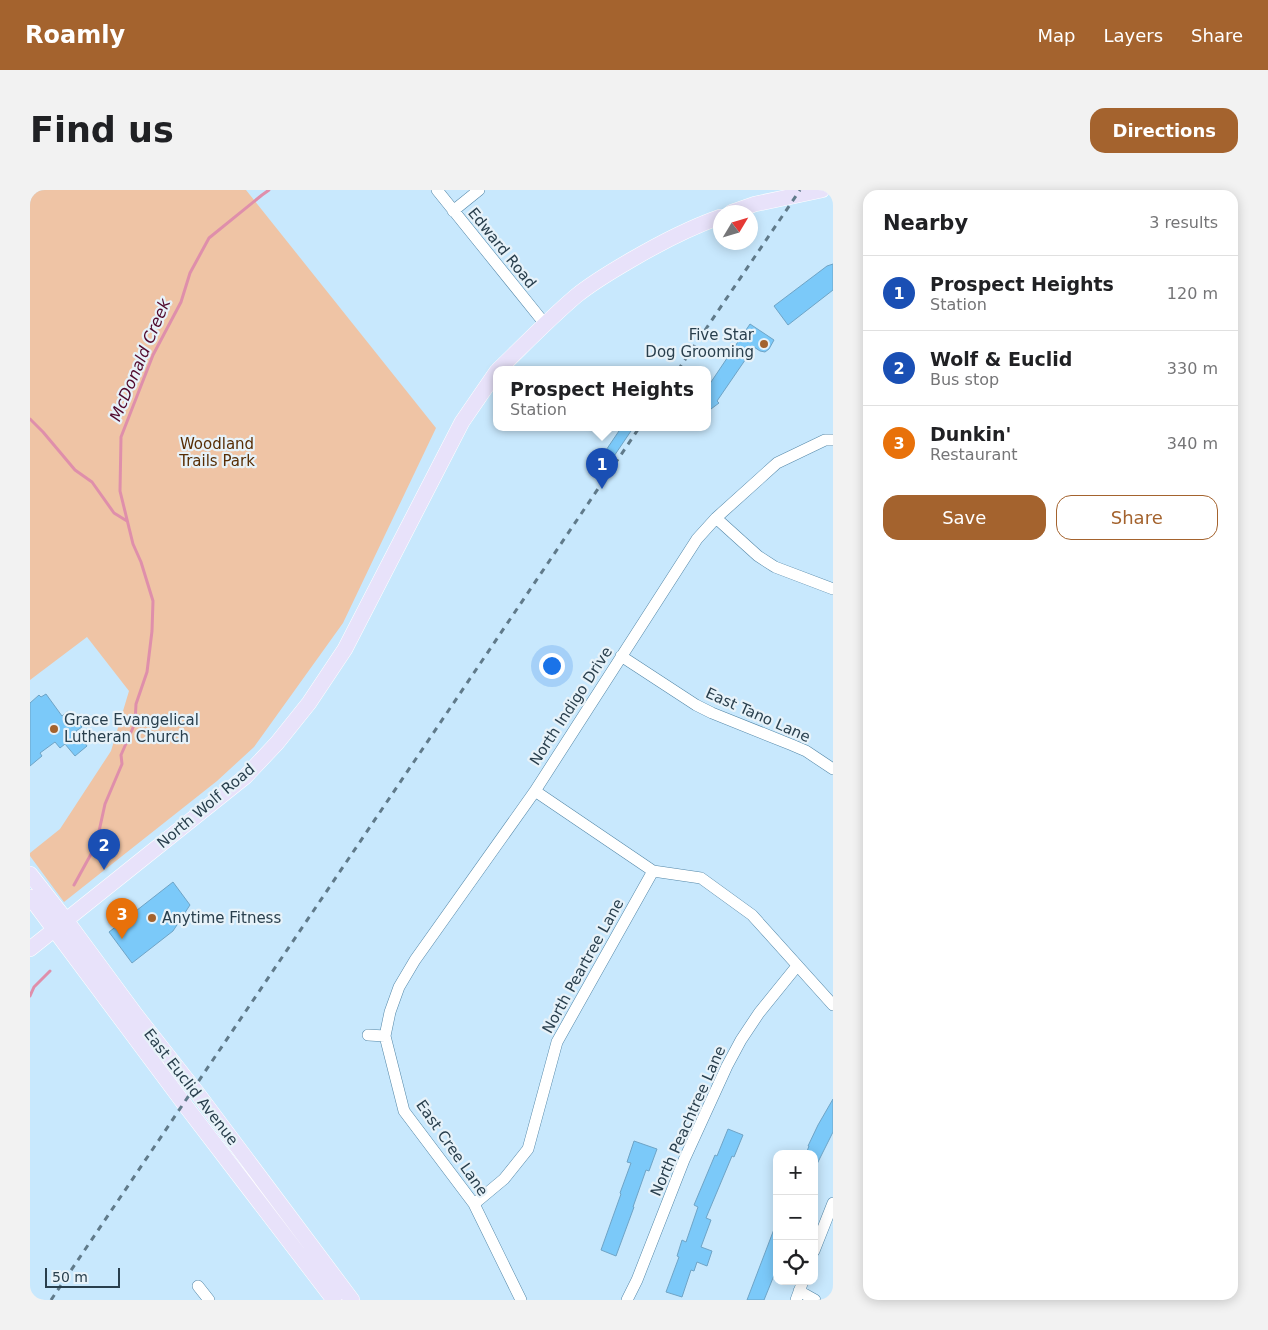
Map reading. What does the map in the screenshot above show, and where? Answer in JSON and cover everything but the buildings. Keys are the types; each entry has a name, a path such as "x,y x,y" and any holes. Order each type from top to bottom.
{"main road":[{"path":"752,205 822,190"},
{"name":"North Wolf Road","path":"503,366 545,324 578,295 607,274 666,240 713,219"},
{"name":"North Wolf Road","path":"30,949 245,777 277,743 309,703 345,649 462,422 493,376"},
{"name":"East Euclid Avenue","path":"30,874 61,925 183,1103 334,1300"},
{"name":"East Euclid Avenue","path":"30,897 61,925 136,1015 204,1102 352,1300"}],"street":[{"name":"Edward Road","path":"437,190 545,324"},
{"path":"453,211 479,190"},
{"name":"North Indigo Drive","path":"385,1036 390,1012 399,987 415,960 534,791 697,539 716,518 777,463 825,440 833,440"},
{"path":"716,518 758,556 775,567 833,589"},
{"name":"East Tano Lane","path":"621,656 696,705 806,751 833,769"},
{"path":"534,791 653,871 701,878 752,915 833,1005"},
{"name":"North Peartree Lane","path":"474,1204 504,1179 528,1149 557,1042 653,871"},
{"name":"North Peachtree Lane","path":"627,1300 637,1280 684,1160 727,1066 759,1013 797,966"},
{"path":"368,1035 385,1036"},
{"name":"East Cree Lane","path":"385,1036 404,1111 474,1204 520,1300"},
{"path":"818,1241 833,1203"},
{"path":"198,1286 209,1300"},
{"path":"799,1291 816,1300"}],"green space":[{"name":"Woodland Trails Park","path":"30,190 246,190 436,428 343,623 254,747 217,781 64,902 30,856 30,853 60,829 111,751 129,691 87,637 30,680"}],"waterway":[{"name":"McDonald Creek","path":"74,885 96,845 105,804 122,764 121,755 135,723 136,704 147,672 152,631 153,601 141,562 133,544 120,491 121,437 153,355 181,302 190,273 209,238 269,190"},
{"path":"30,419 75,470 92,482 114,513 127,521"},
{"name":"McDonald Creek","path":"30,996 34,987 50,971"}],"railway":[{"path":"681,366 800,190"},
{"path":"51,1300 637,431"}],"place":[{"name":"Five Star Dog Grooming","path":"764,344"},
{"name":"Prospect Heights","path":"602,489"},
{"name":"Grace Evangelical Lutheran Church","path":"54,729"},
{"name":"Wolf & Euclid","path":"104,870"},
{"name":"Anytime Fitness","path":"152,918"},
{"name":"Dunkin'","path":"122,939"}]}
